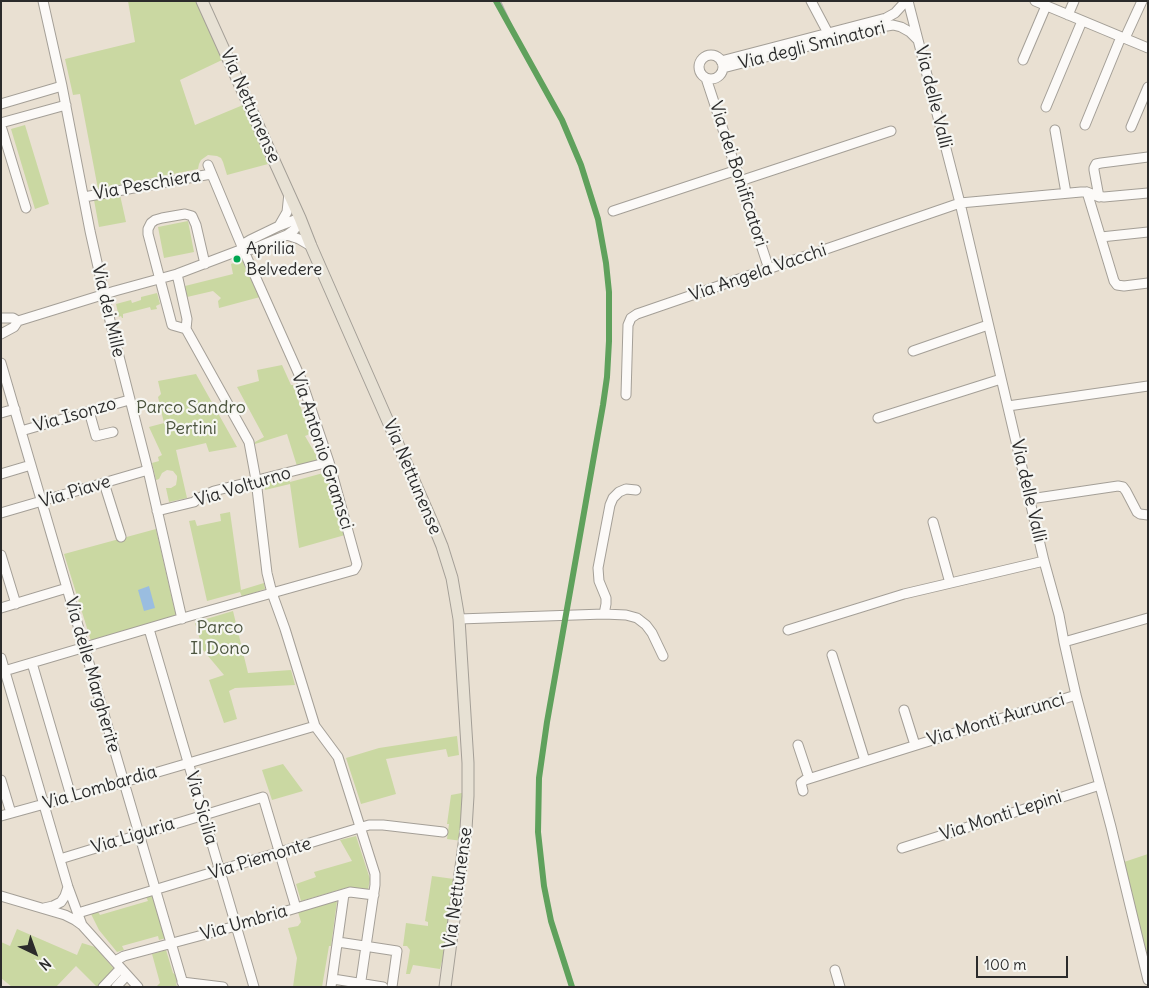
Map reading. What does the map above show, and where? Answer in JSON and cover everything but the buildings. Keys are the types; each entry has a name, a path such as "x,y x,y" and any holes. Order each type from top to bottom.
{"main road":[{"name":"Via Nettunense","path":"202,1 301,220 434,524 450,573 458,619 468,763 468,796 465,835 444,987"}],"street":[{"name":"Via dei Mille","path":"42,1 62,86 104,294 148,470 182,619"},
{"path":"811,1 828,33"},
{"name":"Via degli Sminatori","path":"722,65 828,33 886,18 908,1"},
{"name":"Via delle Valli","path":"908,1 960,204 1044,561 1059,615 1076,695 1111,827 1148,980"},
{"path":"1035,1 1148,48"},
{"path":"1068,15 1074,1"},
{"path":"1086,125 1123,38 1142,1"},
{"path":"1023,60 1046,6"},
{"name":"Via degli Sminatori","path":"900,9 912,17 901,27"},
{"path":"1046,107 1082,21"},
{"name":"Via degli Sminatori","path":"722,65 885,26 901,27 918,40"},
{"name":"Via degli Sminatori","path":"711,55 718,58 722,65 720,75 717,78 706,78 699,69 700,61 711,55"},
{"name":"Via dei Bonificatori","path":"706,78 769,269"},
{"path":"1,104 62,86"},
{"path":"1131,127 1148,88"},
{"path":"26,208 1,125 66,105"},
{"path":"740,182 891,130"},
{"path":"1055,130 1066,193"},
{"path":"1099,197 1094,170 1096,164 1148,157"},
{"name":"Via Peschiera","path":"84,196 210,169"},
{"name":"Via Antonio Gramsci","path":"210,169 243,249 301,379 329,462 357,564 352,571 272,594"},
{"path":"613,210 737,170"},
{"path":"1087,192 1099,197 1148,192"},
{"path":"1087,192 1115,283 1124,286 1148,283"},
{"name":"Via Angela Vacchi","path":"626,395 628,328 633,316 960,204 1087,192"},
{"path":"279,226 286,212 289,193"},
{"path":"186,329 172,325 148,232 151,223 160,218 190,215 196,225 205,264"},
{"path":"243,249 247,241 279,226 301,220"},
{"path":"1,334 14,328 18,321 104,294 177,274 243,249 254,249 287,235 294,230 301,220"},
{"path":"1101,237 1148,232"},
{"path":"287,235 311,246"},
{"path":"177,274 187,319 186,329 249,442 256,480 267,574 272,594 285,628 315,726 338,757 375,874 376,881 360,985"},
{"path":"1,318 13,318 18,321"},
{"path":"913,351 988,325"},
{"name":"Via delle Margherite","path":"1,363 183,984"},
{"path":"878,418 1001,379"},
{"path":"1008,406 1148,386"},
{"name":"Via Isonzo","path":"21,430 129,400"},
{"path":"1,413 15,409"},
{"path":"89,411 96,436 113,432"},
{"name":"Via Volturno","path":"157,511 194,502 214,491 329,462"},
{"path":"1,474 31,465"},
{"name":"Via Piave","path":"1,513 148,470"},
{"path":"104,483 121,537"},
{"path":"1030,499 1118,486 1123,487 1126,491 1137,512 1148,515"},
{"path":"604,614 606,600 599,581 598,568 611,502 622,491 636,490"},
{"path":"933,522 950,583"},
{"path":"1,555 16,604"},
{"path":"788,630 904,594 1044,561"},
{"path":"1,608 67,588"},
{"path":"3,672 148,628 272,594"},
{"path":"458,619 604,614 626,615 642,621 649,629 662,656"},
{"path":"1064,642 1148,618"},
{"name":"Via Sicilia","path":"148,628 254,987"},
{"path":"832,655 864,761"},
{"path":"1,658 3,672 68,888 82,925"},
{"path":"32,663 71,796"},
{"name":"Via Monti Aurunci","path":"809,778 1076,695"},
{"name":"Via Monti Aurunci","path":"904,710 915,745"},
{"name":"Via Lombardia","path":"1,816 188,764 315,726"},
{"path":"798,744 809,778 802,782 803,791"},
{"path":"1,780 11,813"},
{"name":"Via Monti Lepini","path":"902,848 1100,785"},
{"name":"Via Liguria","path":"60,859 264,797 280,853"},
{"name":"Via Piemonte","path":"78,913 372,825 443,832"},
{"path":"280,853 296,908"},
{"path":"41,908 60,903 65,898 68,888"},
{"name":"Via Umbria","path":"121,968 124,956 236,926 350,892 374,895"},
{"path":"344,894 332,983 383,987"},
{"path":"1,896 69,916 82,925 138,987"},
{"path":"338,942 397,951 392,987"},
{"path":"104,987 121,968"},
{"path":"116,987 121,968"},
{"path":"835,970 840,987"},
{"path":"183,984 223,987"}],"green space":[{"path":"128,1 196,1 222,60 180,80 195,125 243,105 268,164 227,175 221,158 208,155 201,160 198,169 98,189 80,94 73,95 65,59 135,42"},
{"path":"25,125 49,204 35,209 11,129"},
{"path":"120,195 126,222 99,227 94,200"},
{"path":"188,221 194,252 164,258 158,227"},
{"path":"242,260 260,297 219,308 218,301 221,298 213,291 187,297 185,286 233,274 231,264"},
{"path":"157,293 160,304 156,306 157,309 151,310 150,307 123,314 123,318 119,317 116,304 131,300 132,303 141,300 141,297"},
{"path":"282,365 291,385 293,385 310,434 305,436 319,460 297,466 287,434 255,444 255,442 264,437 237,387 259,381 257,370"},
{"name":"Parco Sandro Pertini","path":"196,374 237,447 209,452 206,443 176,450 187,498 169,502 166,488 176,485 177,476 173,471 167,470 156,480 152,463 159,461 158,457 162,455 149,427 164,423 158,397 161,394 158,381"},
{"path":"327,472 345,535 299,548 290,484 265,490 264,483 288,477 290,482"},
{"path":"230,512 241,590 264,583 265,589 242,597 240,592 207,601 189,521 195,520 197,526 221,521 220,514"},
{"path":"156,529 176,616 91,641 64,554"},
{"name":"Parco Il Dono","path":"233,611 248,673 291,670 295,685 235,688 229,691 237,719 224,723 209,680 224,675 203,650 195,623"},
{"path":"457,736 459,755 448,757 446,749 386,759 396,794 361,804 346,758 379,748"},
{"path":"283,764 303,791 272,800 262,770"},
{"path":"467,792 462,841 447,839 451,795"},
{"path":"356,836 370,879 368,890 349,887 301,901 296,884 316,877 314,872 352,861 340,840"},
{"path":"1148,854 1148,959 1124,862"},
{"path":"432,876 454,879 447,942 440,969 413,965 410,974 406,974 410,950 407,946 403,946 406,923 428,926 428,922 425,921"},
{"path":"153,895 166,938 159,940 158,936 122,946 124,950 117,952 99,930 91,914 98,912 100,915 148,901 146,897"},
{"path":"337,901 331,946 329,946 322,987 293,987 297,958 288,928 298,926 301,922 298,912"},
{"path":"17,929 77,955 82,943 95,947 115,970 99,987 76,966 56,987 12,987 1,978 1,942 10,946"},
{"path":"166,950 173,973 178,981 176,983 177,987 156,987 160,983 152,954"}],"water":[{"path":"149,586 155,608 144,611 138,590"}],"railway":[{"path":"500,1 523,50"}],"transit line":[{"path":"496,1 562,120 581,165 598,219 609,292 609,341 603,405 547,722 539,778 538,832 544,886 551,921 572,987"}],"place":[{"name":"Aprilia Belvedere","path":"237,259"}]}
